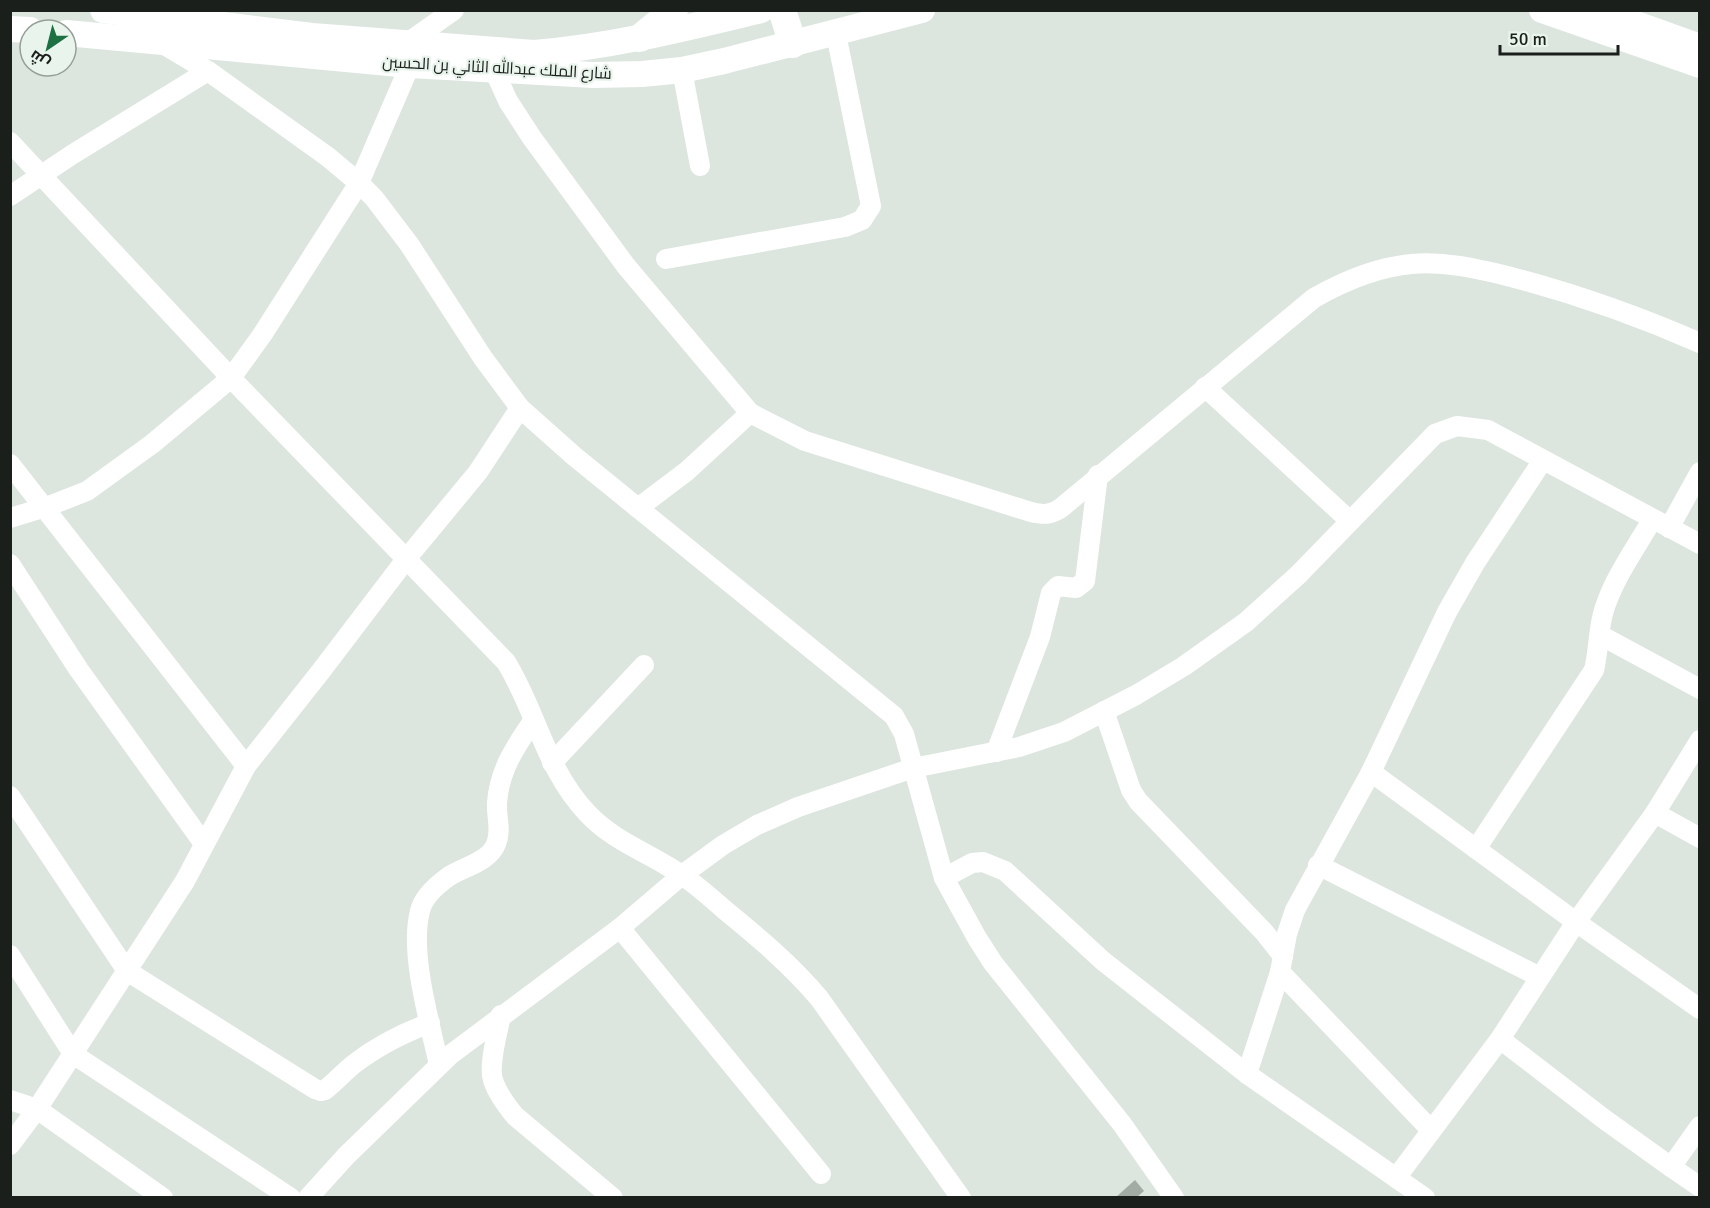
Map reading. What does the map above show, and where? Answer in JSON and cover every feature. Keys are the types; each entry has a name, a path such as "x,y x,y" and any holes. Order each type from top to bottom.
{"highway":[{"path":"640,38 674,10"},
{"path":"782,10 793,44"}],"main road":[{"name":"شارع الملك عبدالله الثاني بن الحسين","path":"103,10 301,34 494,70 593,75 682,70 836,34 922,10"},
{"name":"شارع الملك عبدالله الثاني بن الحسين","path":"78,34 158,41 408,54 534,53 640,38 761,10"},
{"path":"1542,10 1700,65"},
{"path":"1597,10 1700,47"}],"street":[{"path":"10,518 87,491 117,471 231,378 262,335 359,183 408,54 454,10"},
{"path":"666,259 845,227 862,220 871,206 836,34"},
{"path":"158,41 208,71 359,183 374,198 409,244 477,350 520,408 574,456 894,716 904,734 944,878 977,938 993,963 1122,1124 1174,1197"},
{"path":"494,70 508,101 532,138 626,266 750,413 805,441 1044,515 1060,508 1314,298 1344,282 1377,270 1411,264 1445,263 1536,284 1624,312 1700,343"},
{"path":"682,70 700,166"},
{"path":"10,195 208,71"},
{"path":"10,142 43,174 231,378 506,662 519,683 533,721 559,777 588,813 613,835 682,875 776,951 801,977 819,998 961,1197"},
{"path":"1205,387 1350,521"},
{"path":"10,1145 38,1109 185,881 246,766 407,558 478,472 520,408"},
{"path":"638,508 687,471 750,413"},
{"path":"308,1197 345,1156 439,1065 501,1015 620,928 682,875 723,845 757,825 798,807 913,768 1019,747 1064,732 1136,695 1184,666 1246,622 1298,575 1435,434 1457,426 1488,430 1700,544"},
{"path":"1247,1074 1295,910 1371,772 1442,622 1474,563 1543,460"},
{"path":"10,464 46,507 246,766"},
{"path":"1476,849 1593,670 1603,613 1610,595 1700,472"},
{"path":"996,752 1040,637 1051,593 1058,586 1076,588 1085,581 1098,475"},
{"path":"10,564 79,670 204,844"},
{"path":"1600,636 1700,689"},
{"path":"552,763 644,665"},
{"path":"1104,711 1131,790 1138,801 1264,933 1281,964 1431,1130"},
{"path":"439,1065 418,949 417,931 420,909 432,890 449,877 478,862 495,847 498,837 497,806 501,777 511,752 533,721"},
{"path":"1396,1178 1500,1039 1576,922 1655,813 1700,740"},
{"path":"1371,772 1700,1010"},
{"path":"10,796 127,971 321,1091 384,1044 405,1032 430,1023"},
{"path":"1655,813 1700,838"},
{"path":"944,878 972,863 983,862 1005,871 1103,961 1247,1074 1425,1197"},
{"path":"1318,865 1540,977"},
{"path":"620,928 820,1174"},
{"path":"10,954 73,1054 291,1197"},
{"path":"501,1015 492,1065 493,1079 502,1100 515,1116 613,1197"},
{"path":"1500,1039 1604,1119 1700,1187"},
{"path":"10,1100 38,1109 164,1197"},
{"path":"1671,1167 1700,1126"}],"building":[{"path":"1135,1180 1144,1191 1137,1197 1116,1197"}]}
